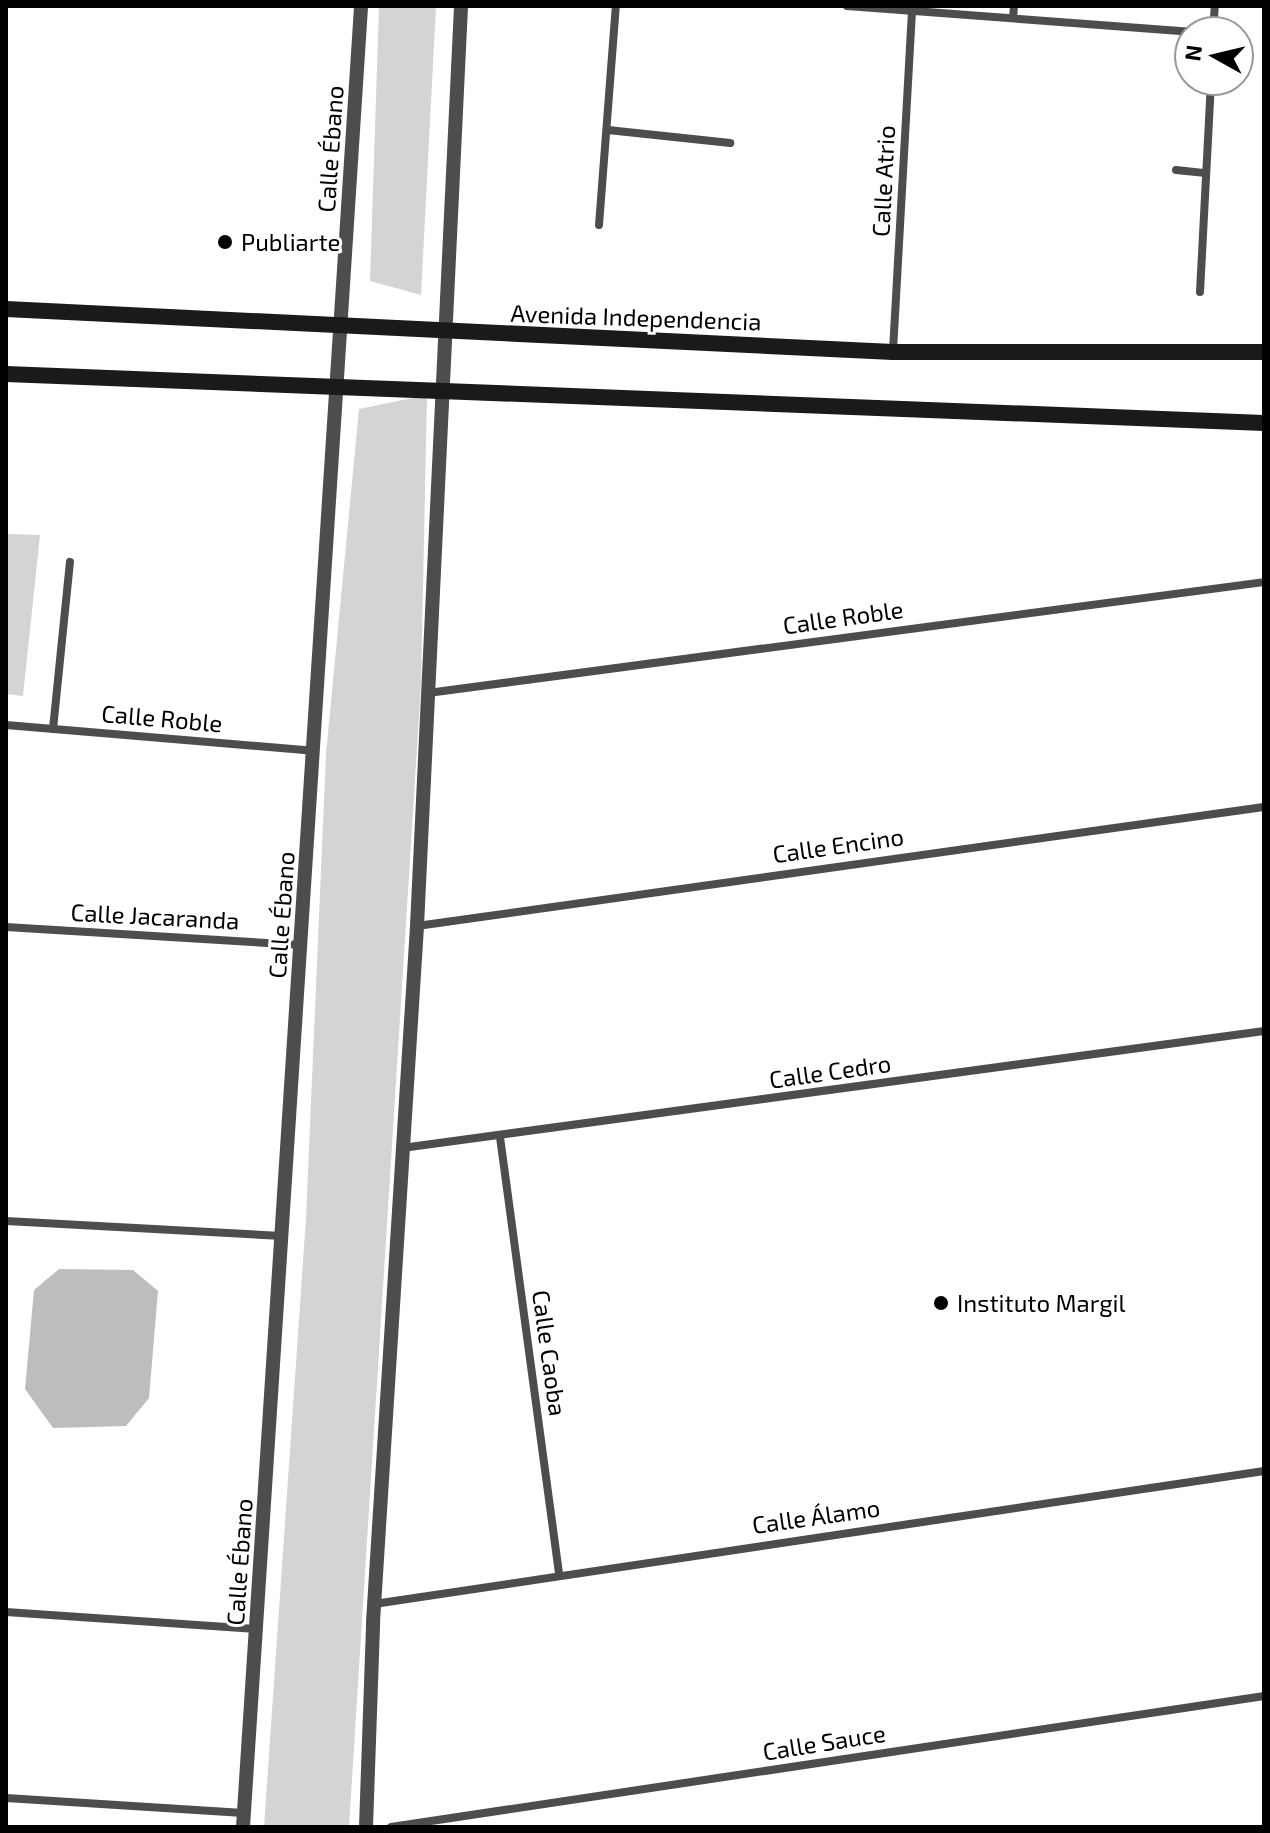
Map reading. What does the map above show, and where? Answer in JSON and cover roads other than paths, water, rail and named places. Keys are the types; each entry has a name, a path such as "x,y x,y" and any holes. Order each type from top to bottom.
{"main road":[{"name":"Avenida Independencia","path":"6,309 341,329 893,352 1264,352"},
{"path":"6,374 1264,423"}],"street":[{"name":"Calle Ébano","path":"244,1820 361,6"},
{"path":"366,1827 374,1604 417,926 461,6"},
{"path":"599,225 616,6"},
{"path":"847,6 1174,31"},
{"path":"1013,18 1014,6"},
{"name":"Calle Atrio","path":"893,352 912,13"},
{"path":"1200,292 1210,96"},
{"path":"608,130 730,143"},
{"path":"1176,170 1206,173"},
{"path":"53,729 70,562"},
{"name":"Calle Roble","path":"428,693 1264,582"},
{"name":"Calle Roble","path":"6,725 314,752"},
{"name":"Calle Encino","path":"417,926 1264,807"},
{"name":"Calle Jacaranda","path":"6,927 301,945"},
{"name":"Calle Cedro","path":"401,1148 1264,1031"},
{"name":"Calle Caoba","path":"500,1137 559,1574"},
{"path":"6,1221 282,1236"},
{"name":"Calle Álamo","path":"374,1604 1264,1471"},
{"path":"6,1612 256,1629"},
{"name":"Calle Sauce","path":"391,1827 1264,1696"},
{"path":"6,1798 244,1820"}],"place":[{"name":"Publiarte","path":"225,242"},
{"name":"Instituto Margil","path":"941,1303"}]}
